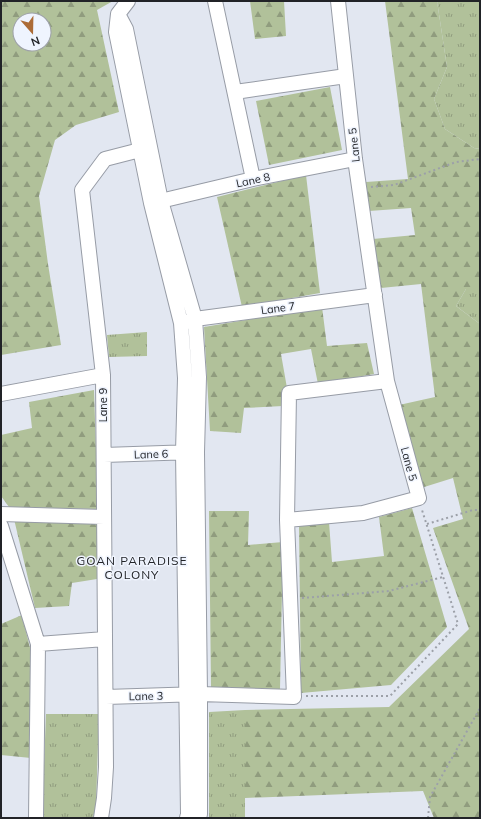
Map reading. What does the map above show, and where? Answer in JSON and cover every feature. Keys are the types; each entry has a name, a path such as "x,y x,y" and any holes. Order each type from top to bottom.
{"street":[{"path":"128,1 118,14 116,32 140,150 195,320 199,377 190,452"},
{"path":"215,1 253,179"},
{"name":"Lane 5","path":"338,1 355,159 387,381 419,498"},
{"path":"118,14 126,29 156,202 182,323 190,452 194,695 199,818"},
{"path":"235,92 346,76"},
{"name":"Lane 9","path":"101,818 105,775 106,697 103,375 82,190 105,159 140,150"},
{"name":"Lane 8","path":"156,202 253,179 355,159"},
{"name":"Lane 7","path":"182,323 375,295"},
{"path":"1,394 103,375"},
{"path":"194,695 294,696 287,520 289,393 387,381"},
{"name":"Lane 6","path":"104,455 190,452"},
{"path":"287,520 362,513 419,498"},
{"path":"1,514 104,517"},
{"path":"1,526 38,644 36,818"},
{"path":"38,644 105,639"},
{"path":"187,818 194,695"},
{"name":"Lane 3","path":"106,697 194,695"}],"path":[{"path":"359,188 394,186 456,162 480,159"},
{"path":"294,696 390,696 458,624 419,498"},
{"path":"427,524 473,510 480,510"},
{"path":"291,599 389,592 443,577"},
{"path":"428,818 430,797 480,708"}],"green space":[{"path":"1,1 113,1 97,10 119,112 76,125 55,140 39,196 61,345 1,355"},
{"path":"250,1 284,1 286,36 255,39"},
{"path":"385,1 437,1 447,67 434,99 445,129 474,148 480,149 480,289 466,289 456,306 480,324 480,818 434,818 423,791 245,798 245,710 389,707 469,629 433,528 463,519 453,478 421,488 399,405 435,397 421,284 381,288 373,239 415,235 411,208 369,211 366,182 408,179"},
{"path":"437,1 480,1 480,149 474,148 445,129 434,99 447,67"},
{"path":"330,87 342,150 269,165 256,101"},
{"path":"306,175 320,293 242,307 217,197"},
{"path":"466,289 480,289 480,324 456,306"},
{"path":"322,307 327,346 367,343 374,374 318,384 311,349 281,354 287,388 283,406 244,408 241,433 210,431 204,327"},
{"path":"147,332 147,356 109,357 107,335"},
{"path":"94,390 98,509 9,507 1,496 1,435 32,428 29,402"},
{"path":"412,508 447,627 391,685 301,693 299,525 329,522 332,562 384,556 379,517"},
{"path":"209,511 249,511 248,545 283,542 280,689 211,688"},
{"path":"14,519 99,521 97,579 72,583 69,606 35,608"},
{"path":"22,615 31,652 31,758 1,755 1,624"},
{"path":"245,710 245,818 209,818 209,712"},
{"path":"46,714 99,714 96,805 93,818 42,818"}],"district":[{"name":"GOAN PARADISE COLONY","path":"132,568"}]}
